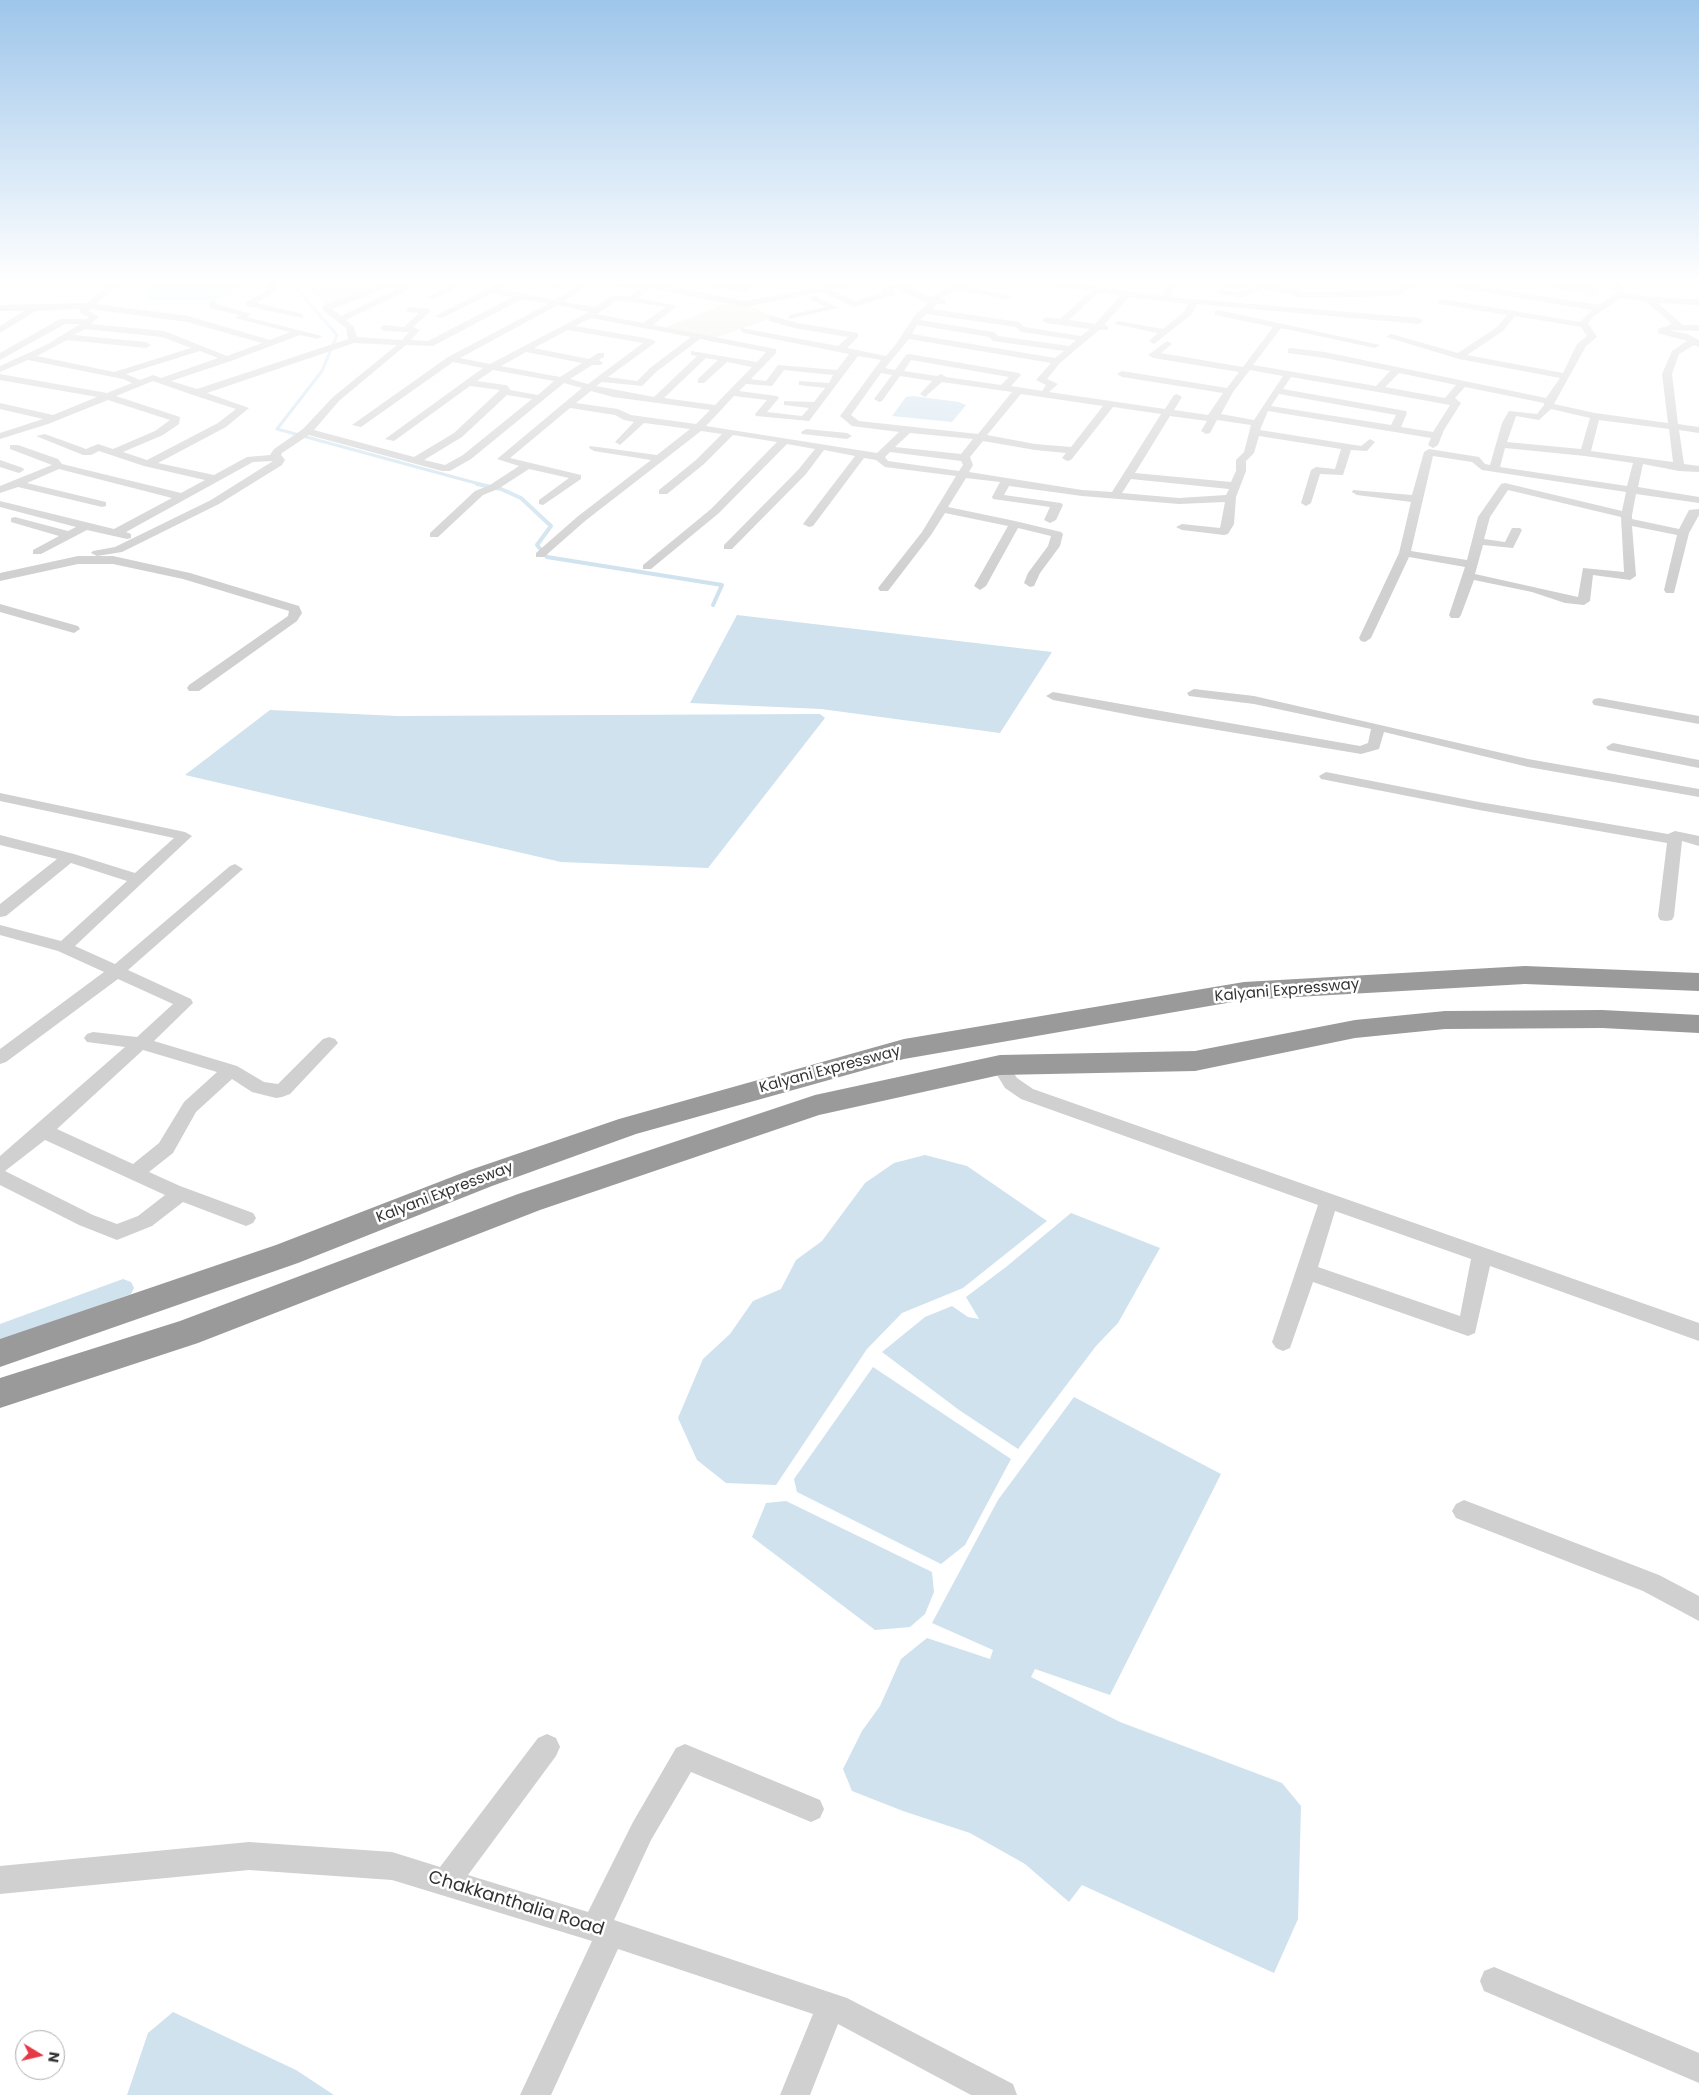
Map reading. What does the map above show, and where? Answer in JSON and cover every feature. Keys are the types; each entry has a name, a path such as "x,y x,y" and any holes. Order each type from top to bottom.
{"highway":[{"name":"Kalyani Expressway","path":"0,1353 271,1260 481,1178 629,1126 904,1049 1244,991 1525,975 1699,982"},
{"path":"0,1393 186,1333 529,1202 816,1105 1000,1065 1195,1060 1355,1029 1445,1020 1602,1019 1699,1024"}],"street":[{"path":"10,379 106,396 176,419 174,424 159,433 114,452"},
{"path":"129,379 140,383"},
{"path":"0,436 49,420 151,379"},
{"path":"148,464 222,425 227,419 244,408 155,379"},
{"path":"160,381 167,379"},
{"path":"195,393 240,379"},
{"path":"0,572 60,558 111,552 224,497 274,466 280,460 275,456 278,451 302,435 336,399 361,379"},
{"path":"357,425 423,379"},
{"path":"390,439 474,379"},
{"path":"555,379 588,389 718,408"},
{"path":"543,502 577,477 502,459 600,379 639,384 644,379"},
{"path":"656,400 679,379"},
{"path":"540,555 581,519 698,428 744,381 769,384 772,379"},
{"path":"731,393 774,398 760,414 805,419 836,379"},
{"path":"873,379 845,416 856,424 980,437 1070,454 1111,403"},
{"path":"879,399 892,379"},
{"path":"925,394 940,379"},
{"path":"953,379 1166,412 1212,417 1347,447 1363,449 1370,442"},
{"path":"1005,387 1013,379"},
{"path":"1042,379 1041,380 1053,384 1044,392"},
{"path":"1152,379 1229,391"},
{"path":"1206,432 1212,417 1239,379"},
{"path":"1182,527 1224,532 1228,524 1231,498 1240,471 1241,460 1249,453 1255,428 1265,408 1286,379"},
{"path":"1317,379 1456,403"},
{"path":"1378,389 1388,379"},
{"path":"1443,379 1596,416 1699,430"},
{"path":"1494,468 1513,413 1540,417 1564,379"},
{"path":"1668,379 1679,468"},
{"path":"302,435 416,460 446,469 467,457 562,380"},
{"path":"468,383 505,388 505,392"},
{"path":"802,383 832,386"},
{"path":"1456,403 1449,399 1463,383"},
{"path":"965,458 1020,389"},
{"path":"416,460 458,435 505,392"},
{"path":"505,392 541,398"},
{"path":"1276,392 1402,413 1394,430"},
{"path":"1115,496 1177,397"},
{"path":"787,403 814,405"},
{"path":"1365,638 1406,553 1429,452 1438,436 1439,430 1456,403"},
{"path":"569,405 618,412 628,418 730,432 861,456 879,457 885,464 1007,480 1006,482 1115,496 1179,501 1231,498"},
{"path":"0,406 49,420 60,428 11,449 54,461 58,466"},
{"path":"1265,408 1438,436"},
{"path":"1585,453 1596,416"},
{"path":"620,442 642,420"},
{"path":"836,451 856,424"},
{"path":"879,457 908,429"},
{"path":"663,492 700,462 730,432"},
{"path":"806,432 847,436"},
{"path":"41,436 87,453 98,447 148,464 217,479"},
{"path":"647,567 715,511 784,441"},
{"path":"1501,444 1585,453 1639,460 1679,468 1699,469"},
{"path":"1306,503 1316,470 1340,473 1347,447"},
{"path":"594,448 659,458"},
{"path":"728,547 802,472 820,448"},
{"path":"888,448 965,458"},
{"path":"1429,452 1475,459 1482,467 1699,500"},
{"path":"809,524 861,456"},
{"path":"116,534 252,459 277,458"},
{"path":"884,588 927,533 968,465 965,458"},
{"path":"1406,553 1565,599 1584,601 1587,571 1630,576 1626,518 1639,460"},
{"path":"0,463 19,470"},
{"path":"434,535 479,493 494,487 529,464"},
{"path":"0,490 58,466 183,497"},
{"path":"1128,476 1235,486"},
{"path":"1006,482 997,497 1056,505 1050,520"},
{"path":"16,483 102,504"},
{"path":"1455,615 1470,570 1484,517 1505,486 1683,533"},
{"path":"1357,492 1417,499"},
{"path":"0,504 139,540"},
{"path":"941,509 1057,534 1054,546 1034,573 1030,584"},
{"path":"1670,590 1683,533 1693,512 1699,512"},
{"path":"0,516 69,535"},
{"path":"980,586 1015,524"},
{"path":"37,552 86,526"},
{"path":"1478,540 1509,546 1516,530"},
{"path":"0,577 38,567 78,560 113,560 195,578 295,609 296,613 293,618 194,688"},
{"path":"0,608 74,629"},
{"path":"1194,693 1254,700 1379,726 1528,763 1699,793"},
{"path":"1053,696 1146,714 1361,750 1374,746 1379,726"},
{"path":"1599,702 1699,720"},
{"path":"1613,747 1699,764"},
{"path":"1326,776 1479,806 1621,829 1674,840"},
{"path":"0,797 185,836 64,947"},
{"path":"1666,916 1675,835 1699,841"},
{"path":"1,842 69,857 138,879"},
{"path":"0,912 69,857"},
{"path":"0,1058 117,971 235,869"},
{"path":"0,930 64,947 185,1003 43,1131 0,1166"},
{"path":"93,1038 139,1043 231,1070 266,1090 284,1089 329,1043"},
{"path":"1000,1065 1010,1083 1027,1094 1699,1332"},
{"path":"135,1174 166,1148 190,1107 231,1070"},
{"path":"43,1131 180,1194 246,1218"},
{"path":"0,1177 94,1224 117,1232 145,1221 180,1194"},
{"path":"1283,1342 1329,1201"},
{"path":"1306,1270 1468,1327 1482,1256"},
{"path":"1464,1511 1651,1582 1699,1609"},
{"path":"446,1882 547,1747"},
{"path":"535,2095 642,1831 685,1757 811,1809"},
{"name":"Chakkanthalia Road","path":"0,1880 249,1856 392,1866 603,1931 831,2006 996,2090 1002,2095"},
{"path":"1494,1980 1699,2068"},
{"path":"795,2095 831,2006"}],"water":[{"path":"913,396 959,402 966,405 952,422 892,416 906,397"},
{"path":"737,615 1052,652 1000,733 821,709 690,703"},
{"path":"270,710 397,716 820,714 825,718 708,868 561,862 185,775"},
{"path":"925,1155 967,1166 1047,1221 963,1288 902,1313 867,1349 776,1485 726,1483 697,1460 678,1418 703,1359 730,1334 753,1301 781,1289 796,1260 822,1241 865,1183 894,1163"},
{"path":"1071,1213 1160,1248 1118,1323 1096,1346 1018,1449 959,1410 882,1352 925,1317 952,1306 968,1317 979,1319 966,1297 1006,1267"},
{"path":"873,1367 1011,1459 965,1545 941,1564 797,1492 794,1479"},
{"path":"1074,1397 1221,1474 1110,1695 1035,1669 1031,1677 1120,1722 1282,1783 1301,1806 1298,1919 1274,1973 1082,1885 1069,1902 1025,1864 970,1833 903,1811 852,1791 843,1769 862,1731 880,1706 901,1659 927,1638 990,1659 993,1650 932,1623 998,1500"},
{"path":"786,1501 932,1572 934,1592 925,1614 910,1627 875,1630 752,1537 766,1503"},
{"path":"173,2012 296,2070 334,2095 127,2095 148,2033"}],"waterway":[{"path":"316,379 277,429 483,485"},
{"path":"477,484 501,489 521,498 551,526 537,545 547,557 722,585 713,605"},
{"path":"0,1333 123,1288"}]}
